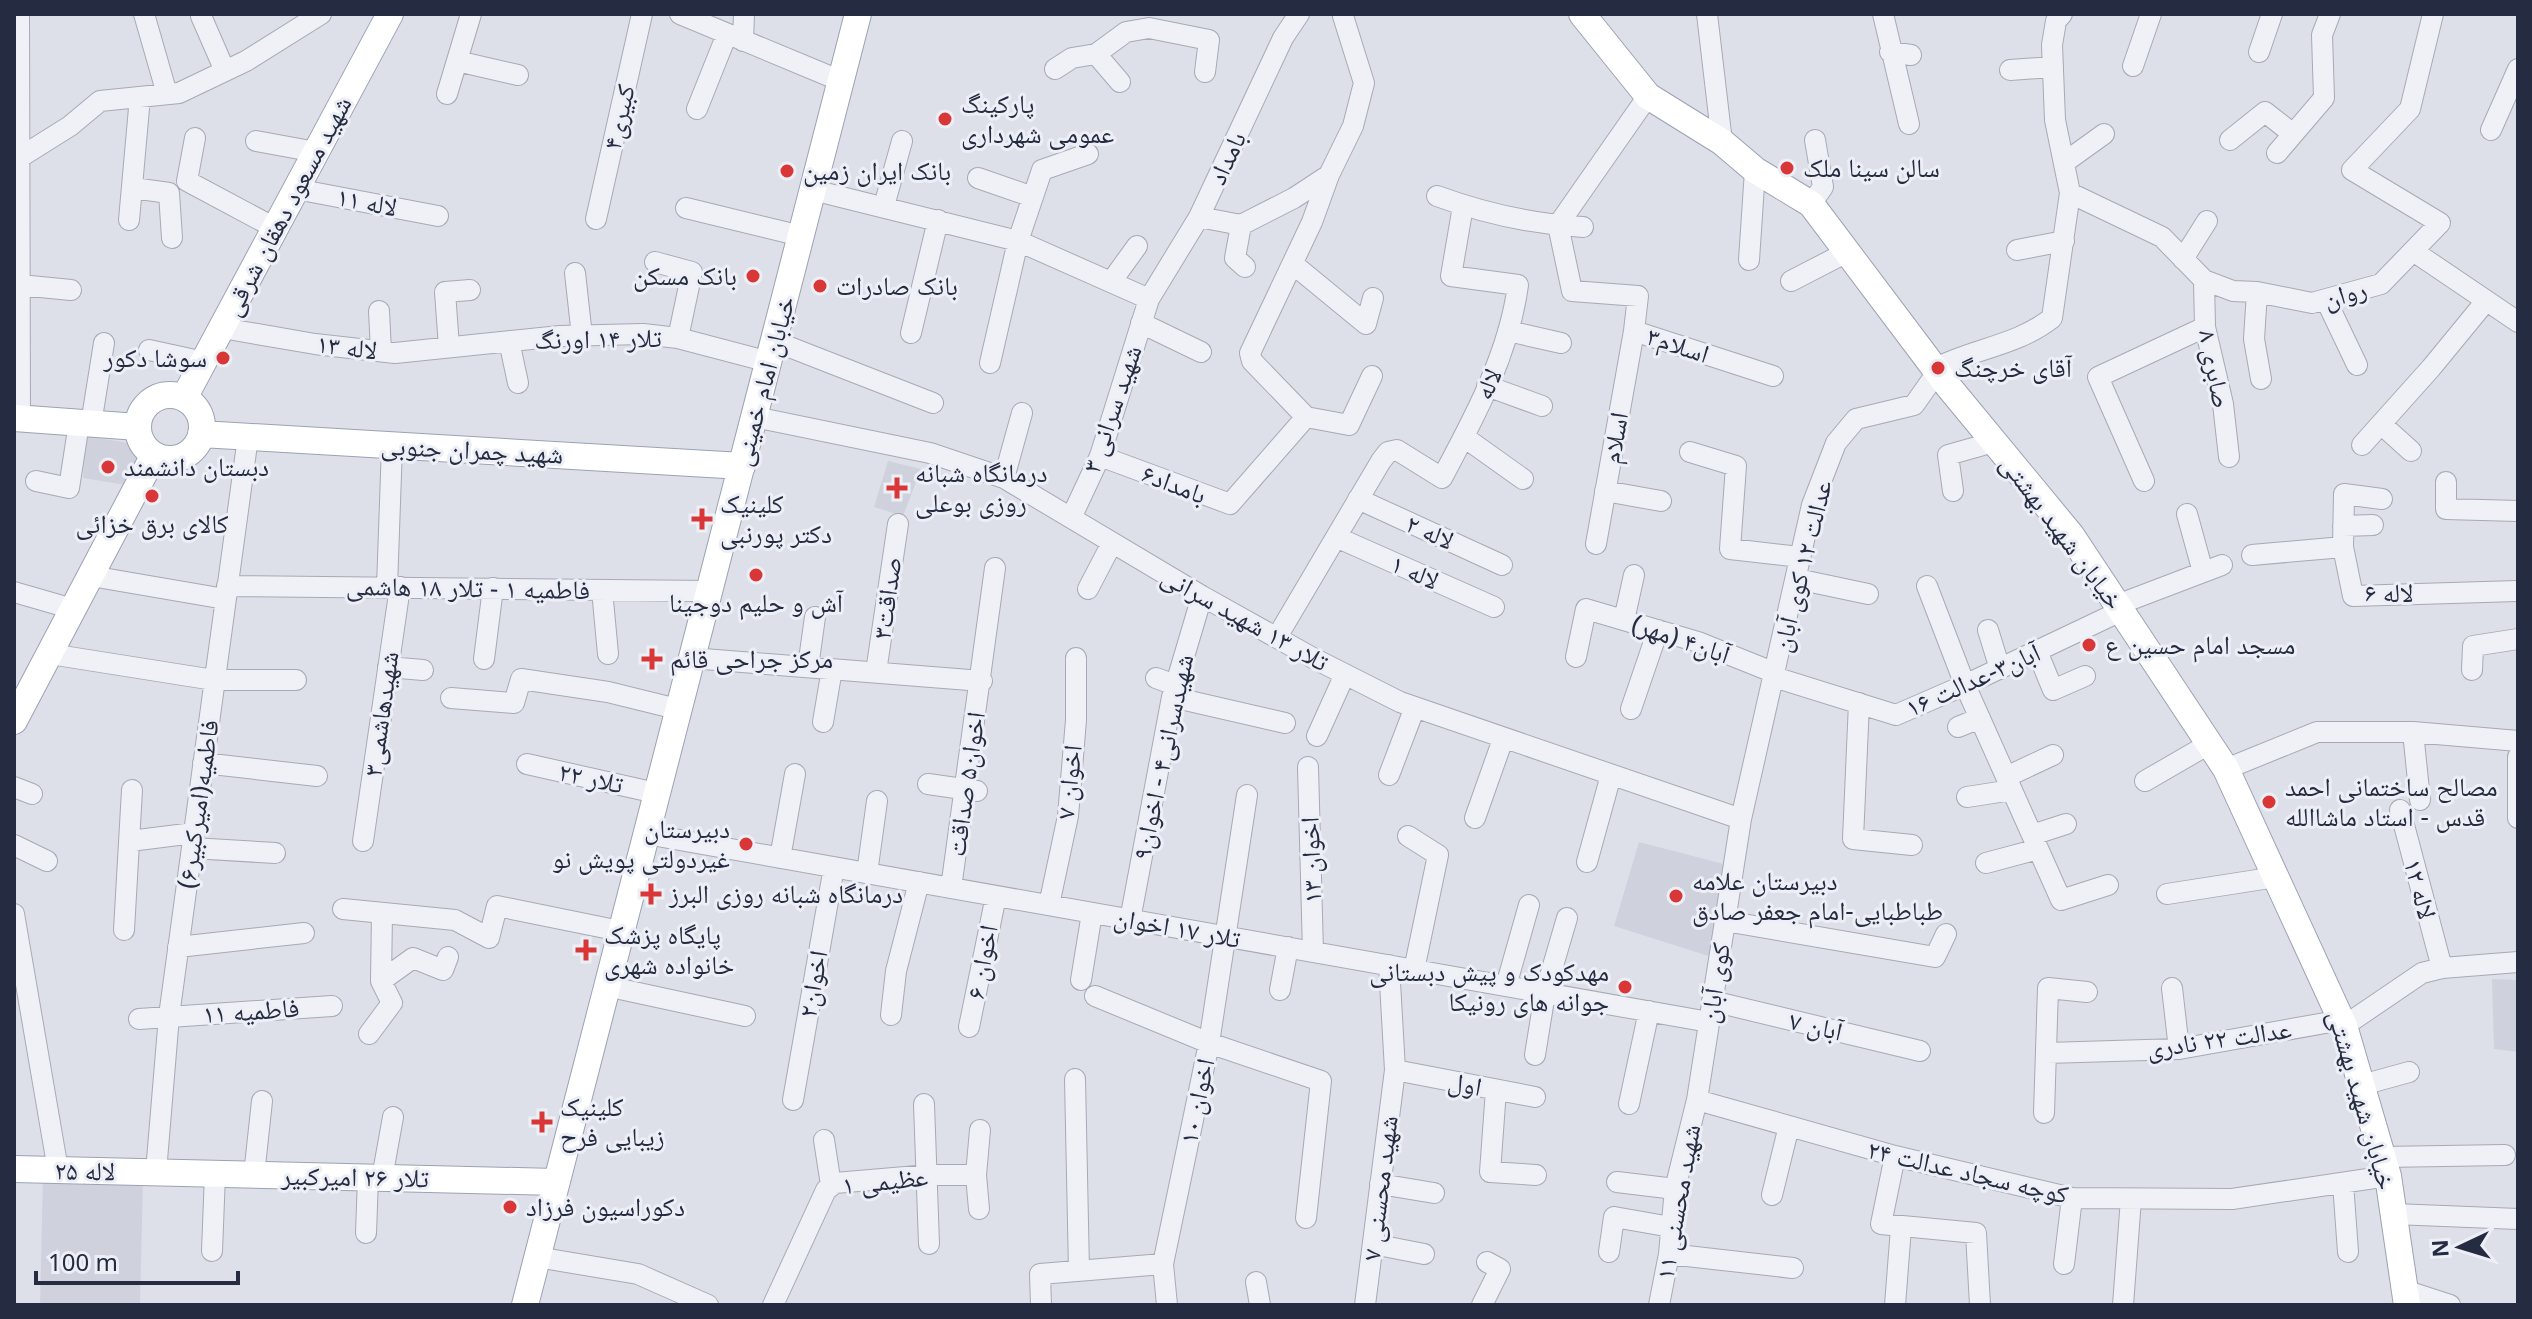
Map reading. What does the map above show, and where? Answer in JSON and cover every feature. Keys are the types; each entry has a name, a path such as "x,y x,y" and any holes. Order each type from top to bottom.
{"main road":[{"name":"شهید مسعود دهقان شرقی","path":"184,398 390,14"},
{"name":"خیابان امام خمینی","path":"525,1305 858,14"},
{"name":"خیابان شهید بهشتی","path":"1582,14 1648,96 1722,142 1755,170 1811,204 1937,370 2071,535 2226,769 2343,1023 2385,1167 2406,1297"},
{"path":"163,396 184,398 199,413 201,434 196,445 188,454 177,459 154,455 142,443 138,427 145,407 163,396"},
{"path":"17,419 138,427"},
{"name":"شهید چمران جنوبی","path":"201,434 742,466"},
{"path":"16,713 154,455"},
{"name":"لاله ۲۵","path":"14,1169 156,1172"},
{"name":"تلار ۲۶ امیرکبیر","path":"156,1172 555,1182"}],"street":[{"path":"17,419 20,285 16,56 19,14"},
{"path":"144,14 167,94"},
{"path":"17,158 70,126 100,101 179,93 225,71 321,14"},
{"path":"447,94 471,14"},
{"name":"کبیری۴","path":"596,219 642,14"},
{"path":"697,109 735,38 744,14"},
{"name":"بامداد","path":"1149,299 1199,217 1283,38 1299,14"},
{"path":"1707,14 1722,142"},
{"path":"1883,14 1909,124"},
{"path":"1937,370 1957,357 2014,341 2037,330 2052,318 2070,193 2055,120 2054,33 2056,21 2062,14"},
{"path":"2133,66 2151,14"},
{"path":"2259,52 2272,14"},
{"path":"2277,153 2324,98 2322,35 2330,14"},
{"name":"روان","path":"2070,193 2162,237 2204,280 2233,291 2257,292 2312,303 2381,284 2440,223 2352,170 2410,109 2433,14"},
{"path":"683,15 841,81"},
{"path":"1341,15 1364,83 1353,126 1250,353 1252,361 1306,417 1349,425 1372,376"},
{"path":"201,16 225,71"},
{"path":"1055,69 1072,58 1096,54 1126,32 1150,21 1209,40 1205,72"},
{"path":"1890,52 1911,55"},
{"path":"1096,54 1120,82"},
{"path":"457,61 518,75"},
{"path":"2010,70 2053,67"},
{"path":"2491,130 2518,69"},
{"path":"1558,225 1648,96"},
{"path":"129,220 140,97"},
{"path":"2230,140 2265,112 2293,134"},
{"path":"2065,162 2104,134"},
{"path":"195,138 187,181 275,228"},
{"path":"1811,204 1823,187 1815,140"},
{"path":"256,141 316,152"},
{"path":"884,206 902,141"},
{"path":"990,363 1018,241 1042,170 1088,154"},
{"path":"1749,260 1755,170"},
{"path":"1199,217 1241,225 1294,198 1329,175"},
{"path":"978,178 1033,197"},
{"path":"133,188 169,193 172,238"},
{"name":"لاله ۱۱","path":"296,189 438,216"},
{"path":"813,190 1018,241 1149,299"},
{"path":"1437,196 1463,206 1583,227"},
{"name":"لاله","path":"1358,499 1388,452 1397,450 1442,478 1487,386 1508,331 1518,285 1451,276 1463,206"},
{"path":"686,208 801,236"},
{"path":"911,333 938,220"},
{"path":"2183,259 2207,221"},
{"path":"1241,225 1235,258 1245,267"},
{"name":"اسلام۳","path":"1558,225 1572,291 1638,296 1634,331 1773,376"},
{"path":"2017,250 2064,241"},
{"path":"1111,282 1137,246"},
{"path":"1791,281 1849,251"},
{"path":"2413,251 2518,322"},
{"path":"655,262 692,272 678,338"},
{"path":"1293,264 1366,324 1373,298"},
{"path":"575,273 582,336"},
{"name":"صابری ۸","path":"2204,280 2205,327 2223,404 2229,457"},
{"path":"20,285 71,290"},
{"path":"449,347 445,292 470,290"},
{"path":"2257,292 2254,339 2261,379"},
{"name":"شهید سرانی ۳","path":"1071,518 1100,456 1149,299"},
{"path":"2326,300 2357,365"},
{"path":"2362,445 2486,301"},
{"path":"379,311 381,351"},
{"path":"1141,323 1201,352"},
{"path":"2144,481 2098,377 2205,327"},
{"name":"لاله ۱۳","path":"222,328 315,344 395,353 472,344"},
{"path":"1508,331 1561,343"},
{"name":"اسلام","path":"1596,544 1634,331"},
{"name":"تلار ۱۴ اورنگ","path":"472,344 643,334 678,338 772,352 933,403"},
{"path":"509,341 518,383"},
{"path":"36,481 69,488 104,343"},
{"path":"149,350 204,362"},
{"name":"عدالت ۱۲ کوی آبان","path":"1741,819 1812,505 1836,443 1856,419 1914,405 1937,370"},
{"path":"1487,386 1542,406"},
{"path":"1004,478 1022,413"},
{"name":"تلار ۱۳ شهید سرانی","path":"755,417 930,453 1004,478 1202,596 1345,674 1415,707 1741,819"},
{"name":"بامداد۶","path":"1100,456 1230,504 1306,417"},
{"path":"2381,424 2411,451"},
{"name":"فاطمیه(امیرکبیر۶)","path":"156,1172 169,1016 248,437"},
{"path":"1464,437 1523,479"},
{"path":"1953,491 1948,455 1994,442"},
{"name":"شهیدهاشمی۳","path":"363,841 388,667 394,587 392,446"},
{"path":"1690,452 1736,466 1730,549 1800,557"},
{"path":"2446,482 2446,509 2518,511"},
{"path":"1605,491 1661,501"},
{"path":"2343,547 2344,494 2382,499"},
{"path":"1277,637 1358,499"},
{"name":"لاله ۲","path":"1358,499 1502,565"},
{"name":"آبان۳-عدالت ۱۶","path":"1774,675 1896,715 2000,669 2119,608 2212,569 2187,514"},
{"name":"صداقت۳","path":"876,672 898,524"},
{"path":"2343,526 2373,525"},
{"name":"لاله ۱","path":"1336,537 1494,607"},
{"path":"1088,589 1112,543"},
{"name":"لاله ۶","path":"2252,555 2343,547 2353,596 2518,589"},
{"name":"اخوان۵ صداقت","path":"951,888 971,790 995,568"},
{"path":"1624,620 1634,575"},
{"name":"فاطمیه ۱ - تلار ۱۸ هاشمی","path":"91,576 226,593 394,587 709,591"},
{"path":"1797,579 1868,594"},
{"path":"1927,586 1965,685 2061,900 2108,885"},
{"path":"484,659 493,588"},
{"path":"602,590 608,654"},
{"path":"14,592 73,609"},
{"name":"شهیدسرانی۴ - اخوان۹","path":"1130,920 1168,687 1202,596"},
{"name":"آبان۴ (مهر)","path":"1576,657 1586,609 1698,642 1774,675"},
{"path":"808,667 815,617"},
{"path":"1631,709 1658,630"},
{"path":"1988,630 2000,669"},
{"path":"2472,670 2473,646 2518,639"},
{"path":"2037,651 2053,690 2085,676"},
{"path":"50,654 214,680 296,680"},
{"path":"691,658 982,681"},
{"name":"اخوان ۷","path":"1049,905 1068,816 1076,720 1076,658"},
{"path":"388,667 423,670"},
{"path":"823,722 832,669"},
{"path":"1317,736 1345,674"},
{"path":"451,698 514,703 521,679 608,692 677,709"},
{"path":"1168,687 1285,723"},
{"path":"1859,703 1853,839 1912,845"},
{"path":"1389,775 1415,707"},
{"path":"1958,727 1980,718"},
{"path":"2226,769 2317,732 2413,732 2518,741"},
{"path":"2413,732 2420,800"},
{"path":"1475,818 1503,739"},
{"path":"2145,781 2209,744"},
{"path":"1967,797 2009,784 2053,755"},
{"path":"2518,757 2518,818"},
{"path":"203,763 317,776"},
{"name":"تلار ۲۲","path":"527,764 656,793"},
{"name":"اخوان ۱۳","path":"1308,767 1313,952"},
{"path":"780,858 795,774"},
{"path":"1587,862 1611,775"},
{"path":"928,784 971,790"},
{"path":"124,930 132,790"},
{"name":"اخوان ۱۰","path":"1167,1305 1163,1264 1209,1043 1247,795"},
{"path":"867,873 877,801"},
{"name":"لاله ۱۲","path":"2400,810 2442,968"},
{"name":"کوی آبان","path":"1697,1100 1741,819"},
{"path":"1986,863 2035,842 2066,824"},
{"name":"تلار ۱۷ اخوان","path":"646,834 1649,1011 1710,1012"},
{"path":"1408,836 1438,855 1414,970"},
{"path":"130,841 193,840 275,853"},
{"path":"14,845 47,861"},
{"name":"اخوان۲","path":"793,1100 834,867"},
{"path":"2167,894 2276,877"},
{"path":"891,1015 896,971 919,882"},
{"name":"اخوان ۶","path":"969,1027 996,896"},
{"path":"1506,986 1529,905"},
{"path":"343,909 455,920 489,938 497,906 620,931"},
{"path":"369,1034 392,1003 381,981 382,913"},
{"path":"1092,913 1088,988 1209,1043 1321,1081 1306,1218"},
{"path":"14,914 58,1170"},
{"path":"1535,1055 1545,993 1567,918"},
{"path":"1725,921 1935,957 1946,934"},
{"path":"178,947 304,933"},
{"path":"1280,990 1288,947"},
{"path":"381,981 413,958 443,970 448,957"},
{"path":"2343,1023 2422,973 2442,968 2518,962"},
{"name":"شهید محسنی ۷","path":"1365,1305 1395,1070 1389,965"},
{"path":"606,986 745,1016"},
{"path":"2044,1113 2048,988 2087,992"},
{"path":"2172,988 2179,1049"},
{"name":"فاطمیه ۱۱","path":"139,1019 332,1006"},
{"path":"1629,1104 1649,1011"},
{"name":"آبان ۷","path":"1710,1012 1920,1051"},
{"name":"عدالت ۲۲ نادری","path":"2047,1053 2179,1049 2343,1023"},
{"name":"اول","path":"1395,1070 1535,1097"},
{"path":"2362,1085 2409,1072"},
{"path":"1075,1079 1079,1271"},
{"path":"1496,1090 1490,1172 1536,1175"},
{"name":"کوچه سجاد عدالت ۲۴","path":"1697,1100 1895,1156 2072,1198 2232,1199 2343,1183 2385,1167 2505,1155"},
{"name":"شهید محسنی ۱۱","path":"1659,1305 1669,1254 1675,1189 1697,1100"},
{"path":"254,1175 262,1101"},
{"path":"924,1104 929,1175 929,1244"},
{"path":"366,1233 375,1178 393,1117"},
{"path":"1772,1195 1789,1126"},
{"path":"979,1209 976,1175 980,1130"},
{"path":"824,1140 831,1185"},
{"path":"1895,1156 1881,1224 1976,1233 1980,1305"},
{"path":"212,1251 215,1174"},
{"name":"عظیمی ۱","path":"773,1305 831,1185 929,1175 976,1175"},
{"path":"1617,1182 1675,1189"},
{"path":"2343,1183 2348,1252"},
{"path":"1380,1184 1434,1193"},
{"path":"2064,1264 2072,1198"},
{"path":"2123,1305 2131,1199"},
{"path":"2394,1214 2518,1219"},
{"path":"1609,1252 1614,1217 1671,1227"},
{"path":"1895,1305 1901,1228"},
{"path":"1373,1244 1424,1254"},
{"path":"1669,1254 1793,1268"},
{"path":"537,1257 638,1274 708,1305"},
{"path":"1482,1305 1500,1269 1487,1262"},
{"path":"1041,1305 1040,1274 1163,1264"},
{"path":"1256,1282 1260,1305"},
{"path":"2406,1297 2450,1305"}],"shaded area":[{"name":"دبستان دانشمند","path":"85,436 129,443 137,457 126,485 83,478"},
{"name":"درمانگاه شبانه روزی بوعلی","path":"888,461 921,469 903,516 874,507"},
{"name":"دبیرستان علامه طباطبایی-امام جعفر صادق","path":"1639,842 1735,867 1718,959 1614,926"},
{"path":"2492,979 2518,980 2518,1052 2494,1049"},
{"path":"43,1177 143,1179 140,1305 40,1305"}],"place":[{"name":"پارکینگ عمومی شهرداری","path":"945,119"},
{"name":"سالن سینا ملک","path":"1787,168"},
{"name":"بانک ایران زمین","path":"787,171"},
{"name":"بانک مسکن","path":"753,276"},
{"name":"بانک صادرات","path":"820,286"},
{"name":"سوشا دکور","path":"223,358"},
{"name":"آقای خرچنگ","path":"1938,368"},
{"name":"دبستان دانشمند","path":"108,467"},
{"name":"درمانگاه شبانه روزی بوعلی","path":"897,488"},
{"name":"کالای برق خزائی","path":"152,496"},
{"name":"کلینیک دکتر پورنبی","path":"702,519"},
{"name":"آش و حلیم دوجینا","path":"756,575"},
{"name":"مسجد امام حسین ع","path":"2089,645"},
{"name":"مرکز جراحی قائم","path":"652,659"},
{"name":"مصالح ساختمانی احمد قدس - استاد ماشاالله","path":"2269,802"},
{"name":"دبیرستان غیردولتی پویش نو","path":"746,844"},
{"name":"درمانگاه شبانه روزی البرز","path":"651,894"},
{"name":"دبیرستان علامه طباطبایی-امام جعفر صادق","path":"1676,896"},
{"name":"پایگاه پزشک خانواده شهری","path":"586,950"},
{"name":"مهدکودک و پیش دبستانی جوانه های رونیکا","path":"1625,987"},
{"name":"کلینیک زیبایی فرح","path":"542,1122"},
{"name":"دکوراسیون فرزاد","path":"510,1207"}]}
